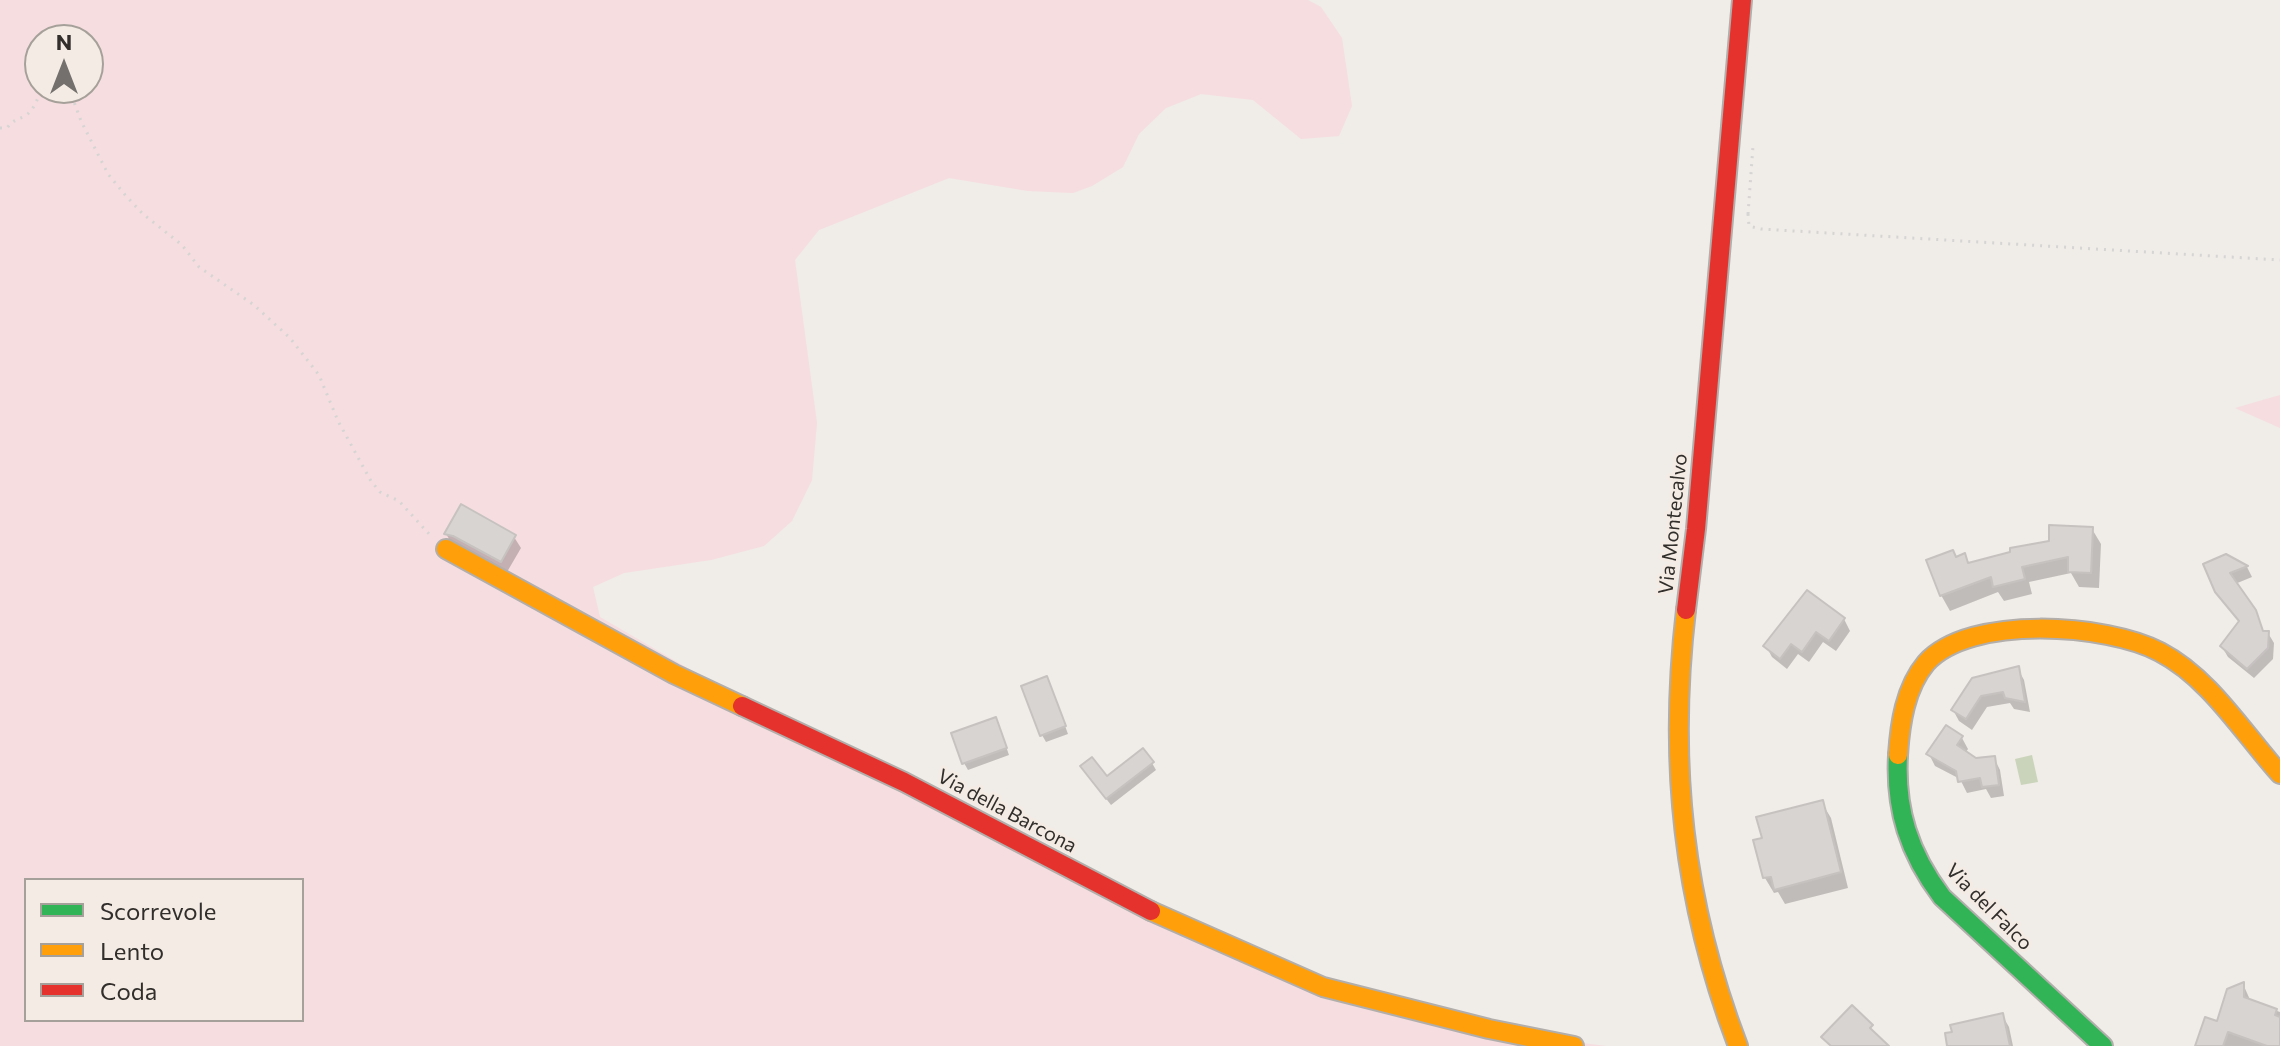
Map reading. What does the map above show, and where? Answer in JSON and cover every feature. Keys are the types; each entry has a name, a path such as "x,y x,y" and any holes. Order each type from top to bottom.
{"street":[{"name":"Via Montecalvo","path":"1738,1046 1713,977 1683,828 1678,702 1681,644 1696,536 1742,0"},
{"name":"Via della Barcona","path":"446,549 674,674 904,782 1143,907 1323,987 1489,1029 1574,1046"},
{"name":"Via del Falco","path":"2103,1046 1942,897 1920,867 1905,833 1898,770 1908,697 1917,677 1929,660 1949,647 2012,630 2050,627 2093,631 2129,640 2160,652 2187,671 2280,774"}],"path":[{"path":"0,128 7,128 13,120 25,116 35,104"},
{"path":"75,104 108,174 126,196 152,223 182,245 199,267 254,305 290,338 319,375 338,421 371,481 380,492 399,501 446,549"},
{"path":"1748,214 1749,226 1761,229 2280,260"}],"shaded area":[{"path":"0,0 1308,0 1321,7 1342,38 1352,106 1339,136 1301,139 1253,100 1201,94 1166,108 1139,134 1123,167 1092,186 1073,193 1028,191 949,178 819,230 795,260 817,423 812,480 792,521 764,546 711,560 624,573 593,587 600,617 696,673 1196,922 1319,975 1582,1043 1606,1046 0,1046"},
{"path":"2280,395 2280,428 2235,408"},
{"path":"2032,755 2038,782 2021,785 2015,759"}],"building":[{"path":"461,504 516,535 501,562 444,534"},
{"path":"2049,525 2093,527 2091,573 2068,572 2068,557 2022,567 2025,579 1993,587 1991,577 1940,596 1926,560 1953,550 1956,557 1965,553 1968,563 2010,552 2010,548 2049,541"},
{"path":"2226,554 2248,566 2230,573 2256,610 2263,631 2269,631 2268,648 2247,669 2220,646 2239,621 2215,592 2203,564"},
{"path":"1807,590 1845,618 1829,641 1816,632 1802,652 1791,644 1780,659 1763,646"},
{"path":"2019,666 2025,702 2005,698 2003,692 1981,696 1966,719 1951,710 1972,678"},
{"path":"1047,676 1066,726 1040,736 1021,686"},
{"path":"996,717 1007,748 962,764 951,733"},
{"path":"1946,725 1963,736 1957,745 1976,758 1995,756 1999,785 1982,787 1980,778 1958,782 1956,771 1926,754"},
{"path":"1143,748 1154,762 1106,799 1080,766 1092,757 1107,776"},
{"path":"1823,800 1841,872 1774,890 1771,877 1763,878 1753,840 1762,838 1756,817"},
{"path":"2244,982 2244,997 2277,1009 2275,1015 2280,1017 2280,1046 2267,1046 2228,1032 2223,1046 2195,1046 2205,1017 2217,1021 2227,989"},
{"path":"1852,1005 1889,1046 1831,1046 1821,1037"},
{"path":"2003,1013 2010,1046 1947,1046 1945,1033 1952,1032 1950,1025"}],"traffic: fast":[{"path":"1898,755 1899,794 1906,830 1921,864 1942,897 2103,1046"}],"traffic: slow":[{"path":"446,549 674,674 742,706"},
{"path":"1686,610 1679,722 1685,831 1704,939 1738,1046"},
{"path":"1898,755 1908,695 1926,663 1947,647 1974,637 2005,631 2074,630 2137,642 2178,663 2225,707 2280,774"},
{"path":"1151,911 1323,987 1489,1029 1574,1046"}],"traffic: jam":[{"path":"1686,610 1696,529 1742,0"},
{"path":"742,706 904,782 1151,911"}]}
